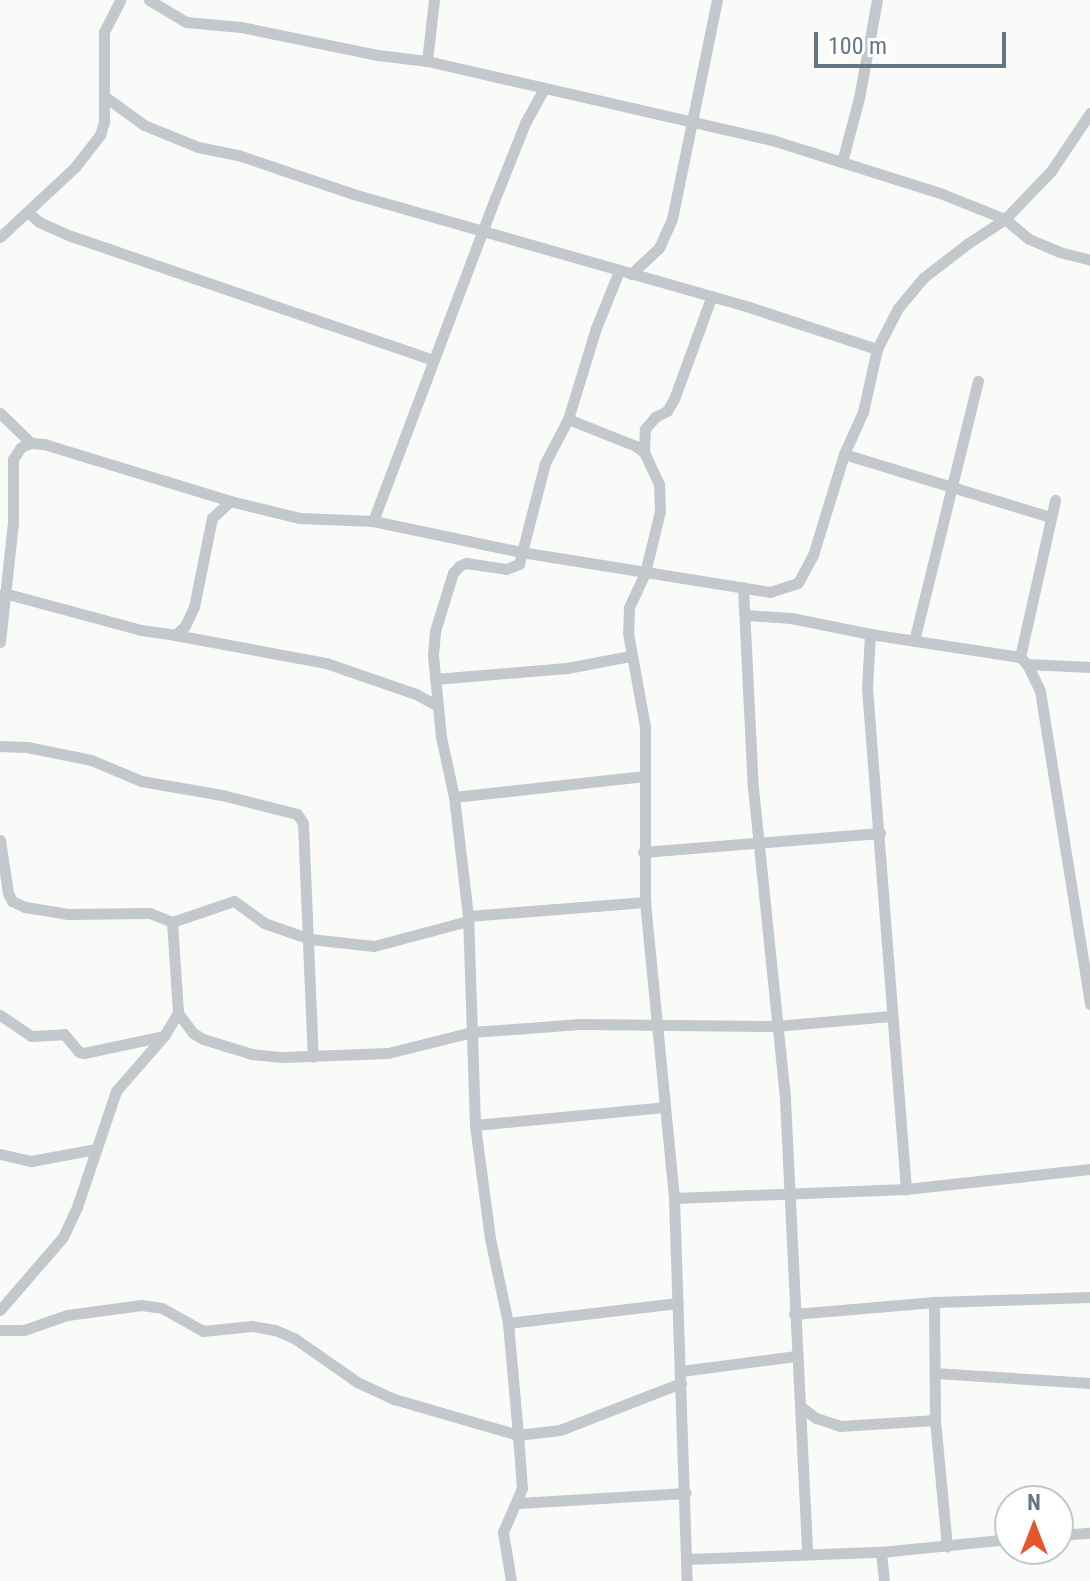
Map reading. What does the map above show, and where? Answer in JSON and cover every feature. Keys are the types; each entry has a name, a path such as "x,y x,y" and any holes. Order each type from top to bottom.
{"street":[{"path":"0,237 29,213 95,143 104,122 104,32 120,0"},
{"path":"149,0 186,22 241,27 378,55 427,61 694,122 842,162 940,193 1005,219 1029,239 1090,260"},
{"path":"427,61 434,0"},
{"path":"509,1579 503,1532 522,1488 518,1435 508,1323 490,1238 475,1125 468,919 454,797 446,771 438,706 435,631 453,573 466,563 514,567 519,564 545,463 568,419 596,328 625,273 659,248 666,235 694,122 717,0"},
{"path":"842,162 859,98 877,0"},
{"path":"373,521 525,123 544,89"},
{"path":"104,96 144,125 198,147 238,155 353,194 810,325 877,349"},
{"path":"0,642 13,523 13,459 21,447 31,443 59,448 230,501 300,518 373,521 521,552 770,592 798,583 813,555 844,454 863,412 877,349 898,308 923,278 1005,219 1051,171 1090,113"},
{"path":"29,213 39,222 71,236 433,360"},
{"path":"687,1581 674,1198 645,902 645,727 630,656 629,608 645,573 660,511 659,484 644,452 645,429 655,417 667,411 674,399 711,298"},
{"path":"914,641 978,381"},
{"path":"0,413 31,443"},
{"path":"568,419 644,452"},
{"path":"844,454 1050,517"},
{"path":"1055,500 1023,660 1040,691 1090,1004"},
{"path":"175,635 185,626 194,607 212,518 230,501"},
{"path":"743,587 758,841 785,1099 807,1553"},
{"path":"4,593 141,630 326,663 416,694 438,706"},
{"path":"746,615 804,620 1023,660 1090,667"},
{"path":"870,634 867,688 906,1189"},
{"path":"435,679 567,668 630,656"},
{"path":"0,746 27,747 91,760 141,781 222,795 297,814 303,823 313,1057"},
{"path":"454,797 645,776"},
{"path":"643,852 880,833"},
{"path":"0,840 8,893 12,901 25,907 68,914 150,913 172,922 234,901 264,923 310,939 374,946 468,919 645,902"},
{"path":"172,922 178,1013 193,1033 221,1046 252,1054 313,1057 388,1053 472,1032 580,1024 775,1026 891,1016"},
{"path":"0,1310 63,1237 116,1091 164,1036 178,1013"},
{"path":"0,1015 31,1036 64,1034 79,1052 84,1053 164,1036"},
{"path":"475,1125 664,1107"},
{"path":"0,1154 31,1161 95,1149"},
{"path":"674,1198 906,1189 1090,1169"},
{"path":"794,1314 934,1302 1090,1297"},
{"path":"934,1302 935,1420 947,1546"},
{"path":"508,1323 678,1303"},
{"path":"0,1330 24,1330 67,1315 141,1305 162,1308 203,1331 252,1326 275,1330 294,1338 357,1382 394,1399 518,1435 560,1430 681,1377 796,1356"},
{"path":"935,1373 1090,1383"},
{"path":"800,1406 827,1424 840,1426 935,1420"},
{"path":"518,1503 686,1493"},
{"path":"686,1559 881,1552 994,1541"},
{"path":"881,1552 884,1581"}]}
